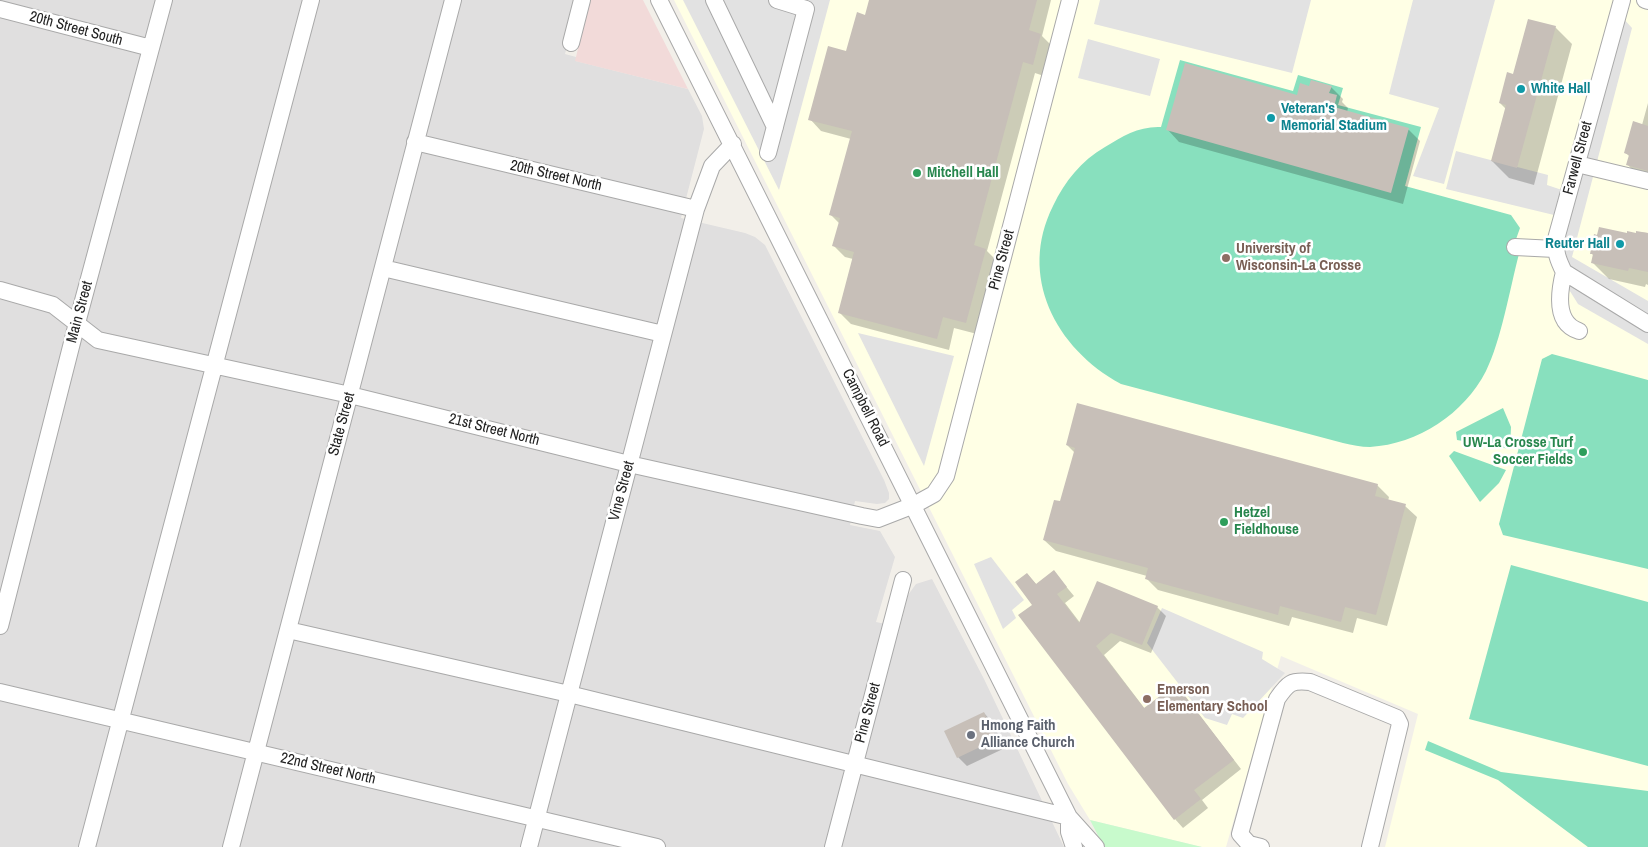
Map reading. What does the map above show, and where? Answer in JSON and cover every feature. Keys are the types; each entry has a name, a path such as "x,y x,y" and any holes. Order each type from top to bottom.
{"street":[{"name":"Main Street","path":"0,626 77,323 164,0"},
{"path":"88,847 311,0"},
{"name":"State Street","path":"231,847 453,0"},
{"path":"571,43 582,0"},
{"name":"Campbell Road","path":"659,0 1069,817 1096,847"},
{"path":"714,0 775,127"},
{"path":"768,153 806,9 777,0"},
{"name":"Pine Street","path":"914,505 934,494 946,476 1070,0"},
{"name":"Farwell Street","path":"1580,331 1571,328 1565,322 1560,310 1559,260 1556,239 1622,0"},
{"name":"20th Street South","path":"0,9 152,48"},
{"name":"20th Street North","path":"415,142 696,209"},
{"name":"Vine Street","path":"529,847 696,209 712,166 732,144"},
{"path":"1576,164 1648,181"},
{"path":"1515,247 1559,260 1648,324"},
{"path":"383,268 663,334"},
{"name":"21st Street North","path":"0,290 53,305 98,340 350,395 630,464 878,519 914,505"},
{"name":"Pine Street","path":"833,847 903,580"},
{"path":"288,630 569,694 1069,817"},
{"path":"1261,847 1249,844 1240,834 1277,699 1286,686 1295,681 1310,682 1397,718 1400,724 1370,847"},
{"name":"22nd Street North","path":"0,692 657,847"},
{"name":"Campbell Road","path":"1069,817 1074,847"}],"shaded area":[{"path":"0,0 579,0 565,54 576,57 576,61 688,89 702,116 704,129 681,218 745,233 755,237 765,245 884,480 889,493 889,499 885,503 877,504 855,501 850,525 880,531 895,557 876,622 900,627 908,595 916,584 932,579 984,679 1064,847 0,847"},
{"path":"590,0 643,0 688,89 575,61"},
{"name":"University of Wisconsin-La Crosse","path":"674,0 1648,0 1648,847 1385,847 1418,714 1281,656 1226,847 1202,847 1090,820 1068,784"},
{"path":"683,0 830,0 779,190"},
{"path":"1100,0 1311,0 1292,73 1094,24"},
{"path":"1413,0 1495,0 1444,184 1413,176 1439,108 1389,94"},
{"path":"1612,6 1632,28 1572,257 1648,301 1648,344 1578,304 1545,251 1554,215 1446,189 1456,151 1548,175 1547,185 1562,190"},
{"path":"1088,39 1160,59 1150,96 1078,78"},
{"path":"858,333 954,356 924,466"},
{"path":"991,557 1024,600 1012,610 1016,618 1003,629 974,564"},
{"path":"1162,608 1263,652 1262,659 1285,673 1243,718 1232,714 1227,725 1205,718 1147,643"}],"green space":[{"path":"1180,60 1293,91 1298,75 1343,88 1338,105 1421,127 1405,186 1511,215 1520,228 1515,242 1519,254 1496,345 1486,371 1477,386 1465,401 1438,424 1422,433 1388,445 1367,447 1343,443 1121,384 1098,369 1078,351 1061,330 1049,308 1042,284 1040,258 1043,232 1053,206 1074,172 1096,153 1132,132 1146,128 1161,127"},
{"name":"UW-La Crosse Turf Soccer Fields","path":"1552,354 1648,380 1648,569 1503,535 1499,524 1542,359"},
{"path":"1503,408 1511,427 1510,449 1457,440 1456,432"},
{"path":"1454,451 1506,470 1499,483 1480,502 1449,456"},
{"path":"1511,565 1648,602 1648,766 1469,719"},
{"path":"1428,741 1501,772 1648,791 1648,847 1588,847 1498,780 1425,750"},
{"path":"1090,820 1202,847 1104,847"}],"building":[{"name":"Mitchell Hall","path":"869,0 1037,0 1029,30 1041,34 1033,65 1023,62 974,245 986,249 966,323 943,317 937,339 838,313 854,252 832,246 840,218 829,215 852,131 808,120 828,46 846,51 857,12 865,15"},
{"name":"White Hall","path":"1528,19 1556,26 1517,168 1491,161 1506,105 1499,103 1507,72 1513,74"},
{"name":"Veteran's Memorial Stadium","path":"1185,63 1297,95 1300,83 1309,86 1311,80 1332,86 1329,93 1337,95 1334,107 1409,128 1391,193 1166,130"},
{"path":"1633,121 1648,126 1648,171 1626,165 1629,155 1624,153"},
{"name":"Reuter Hall","path":"1599,227 1627,233 1627,231 1636,233 1636,231 1648,233 1648,272 1629,268 1628,271 1591,263 1593,254 1590,254 1594,234 1597,235"},
{"name":"Hetzel Fieldhouse","path":"1077,403 1378,484 1375,496 1406,504 1376,615 1345,607 1341,622 1280,606 1278,615 1145,579 1148,568 1043,540 1054,500 1060,501 1075,448 1066,445"},
{"path":"1054,570 1067,587 1057,594 1079,623 1097,581 1158,606 1142,645 1111,633 1096,646 1144,708 1176,684 1234,760 1194,790 1201,799 1174,820 1018,615 1032,605 1015,582 1027,573 1036,584"},
{"name":"Hmong Faith Alliance Church","path":"984,712 997,739 957,758 944,731"}],"place":[{"name":"White Hall","path":"1521,89"},
{"name":"Veteran's Memorial Stadium","path":"1271,118"},
{"name":"Mitchell Hall","path":"917,173"},
{"name":"Reuter Hall","path":"1620,244"},
{"name":"University of Wisconsin-La Crosse","path":"1226,258"},
{"name":"UW-La Crosse Turf Soccer Fields","path":"1583,452"},
{"name":"Hetzel Fieldhouse","path":"1224,522"},
{"name":"Emerson Elementary School","path":"1147,699"},
{"name":"Hmong Faith Alliance Church","path":"971,735"}]}
